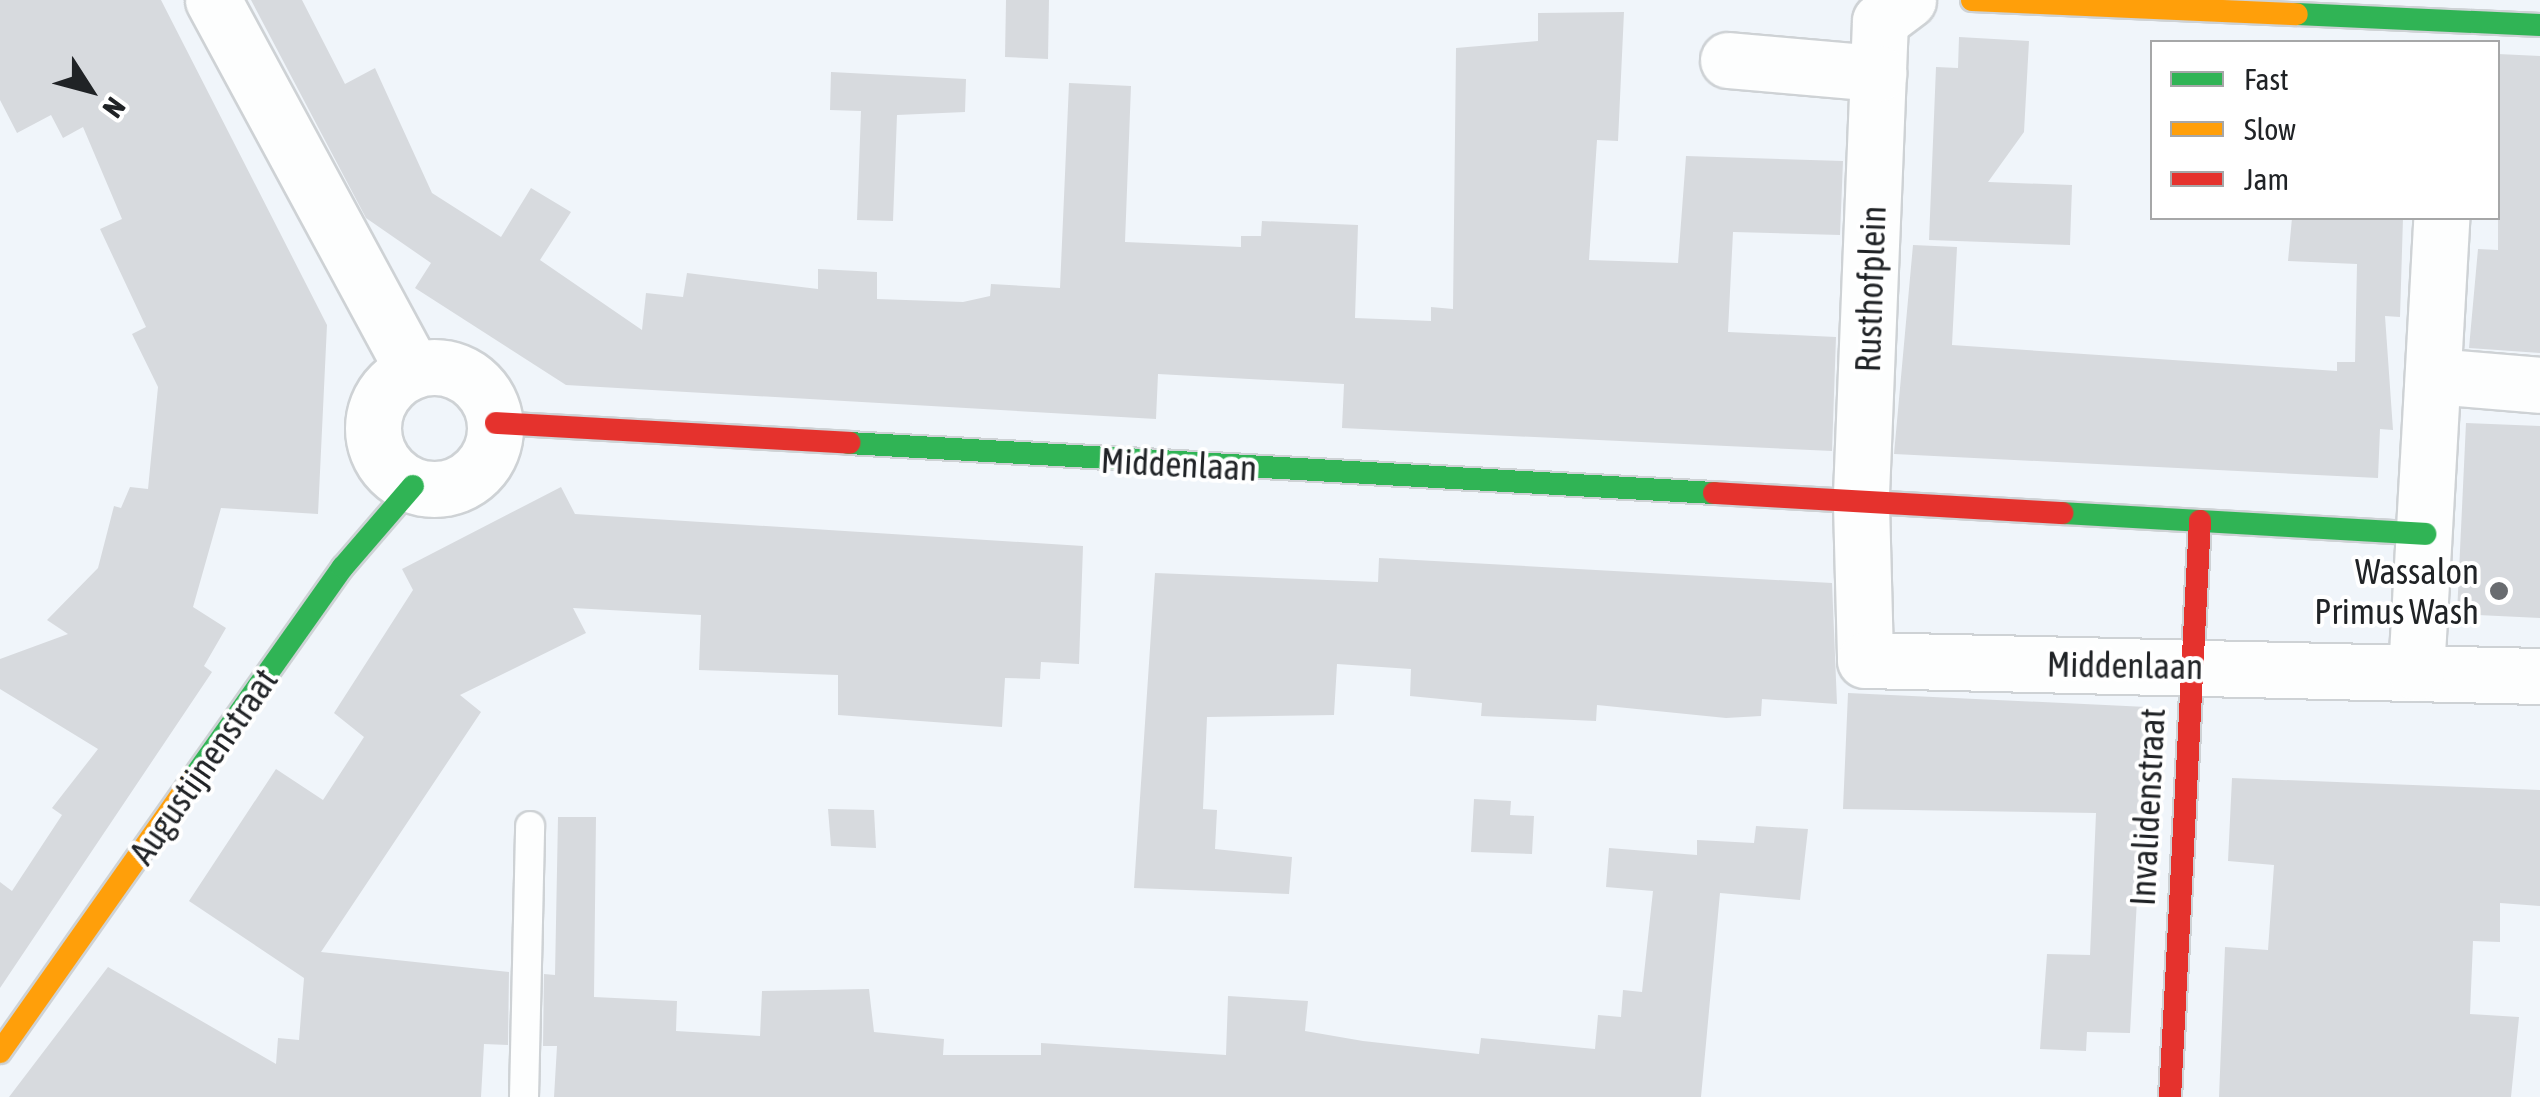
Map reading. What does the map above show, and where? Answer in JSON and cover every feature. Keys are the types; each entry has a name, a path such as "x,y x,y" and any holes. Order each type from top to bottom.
{"street":[{"path":"213,0 413,370"},
{"name":"Rusthofplein","path":"1862,504 1880,22 1908,0"},
{"path":"1972,0 2540,26"},
{"path":"1728,60 1878,73"},
{"path":"2416,672 2440,220"},
{"path":"413,370 471,379 496,424 472,477 448,488 413,486 384,465 372,426 379,401 413,370"},
{"path":"2433,376 2540,385"},
{"name":"Middenlaan","path":"496,424 2425,534"},
{"name":"Augustijnenstraat","path":"0,1052 343,568 413,486"},
{"name":"Middenlaan","path":"1862,504 1865,660 2540,676"},
{"name":"Invalidenstraat","path":"2170,1097 2189,666 2200,521"}],"lane":[{"path":"524,1097 530,826"}],"building":[{"path":"0,0 161,0 327,325 318,514 221,508 193,607 226,628 204,666 212,672 0,988 0,882 12,891 62,815 52,808 98,749 0,689 0,659 68,634 47,620 98,568 114,506 121,508 130,487 148,489 158,387 132,334 146,327 100,229 122,219 83,127 63,138 51,115 17,133 0,100"},
{"path":"251,0 302,0 345,84 375,68 432,193 501,237 531,188 571,212 540,260 642,330 646,293 683,297 687,273 818,289 818,269 877,272 877,299 963,302 990,296 991,284 1060,288 1069,83 1131,86 1125,242 1241,247 1241,236 1261,236 1262,221 1358,225 1355,318 1431,321 1431,307 1453,309 1456,48 1538,41 1538,13 1624,12 1618,141 1597,140 1589,260 1678,263 1686,156 1843,161 1840,235 1733,232 1728,332 1836,337 1832,451 1342,428 1344,384 1158,374 1156,419 566,385 415,288 431,263 366,218"},
{"path":"1006,0 1049,0 1048,59 1005,57"},
{"path":"1959,37 2029,41 2024,132 1988,182 2072,185 2070,245 1929,240 1936,67 1958,68"},
{"path":"2500,54 2540,56 2540,353 2469,348 2478,249 2498,250"},
{"path":"831,72 966,79 965,112 897,115 893,221 857,220 861,111 830,110"},
{"path":"2292,220 2403,220 2400,317 2385,316 2393,430 2380,429 2378,478 1894,454 1913,245 1957,247 1952,345 2337,371 2337,362 2355,362 2357,264 2288,261"},
{"path":"2466,423 2540,426 2540,618 2457,614"},
{"path":"561,487 575,514 1083,546 1079,664 1041,662 1040,679 1005,678 1002,727 838,715 838,675 699,670 701,615 573,608 586,633 460,695 481,712 321,952 509,972 508,1045 484,1044 481,1097 9,1097 108,967 276,1064 278,1038 299,1040 304,978 189,901 276,769 323,800 364,737 334,713 413,590 402,569"},
{"path":"1379,558 1832,583 1837,704 1762,699 1761,716 1726,718 1597,705 1596,721 1481,716 1482,703 1410,696 1411,669 1337,664 1334,715 1207,717 1203,809 1217,810 1215,849 1292,857 1289,894 1134,888 1155,573 1378,582"},
{"path":"1848,693 2147,707 2130,1033 2087,1032 2086,1051 2040,1049 2047,954 2090,955 2096,813 1843,809"},
{"path":"2232,778 2540,790 2540,906 2500,903 2500,942 2473,941 2470,1014 2519,1017 2511,1097 2219,1097 2225,947 2268,950 2274,865 2228,861"},
{"path":"1474,799 1511,801 1510,815 1534,816 1532,854 1471,852"},
{"path":"828,809 874,810 876,848 831,846"},
{"path":"558,817 596,817 594,997 677,1001 676,1031 760,1036 762,991 869,989 874,1032 944,1039 943,1055 1041,1055 1041,1043 1226,1055 1228,996 1308,1001 1305,1031 1363,1041 1479,1054 1481,1038 1595,1049 1598,1015 1621,1017 1623,990 1642,992 1653,891 1606,887 1609,848 1697,855 1697,840 1754,843 1756,826 1808,829 1800,900 1720,893 1701,1097 554,1097 557,1046 543,1046 544,974 555,975"}],"traffic: fast":[{"path":"2297,14 2540,25"},
{"path":"849,443 1714,493"},
{"path":"192,780 343,567 413,486"},
{"path":"2062,513 2425,534"}],"traffic: slow":[{"path":"1972,0 2297,14"},
{"path":"0,1052 192,780"}],"traffic: jam":[{"path":"496,423 849,443"},
{"path":"1714,493 2062,513"},
{"path":"2170,1097 2200,521"}],"place":[{"name":"Wassalon Primus Wash","path":"2499,591"}]}
